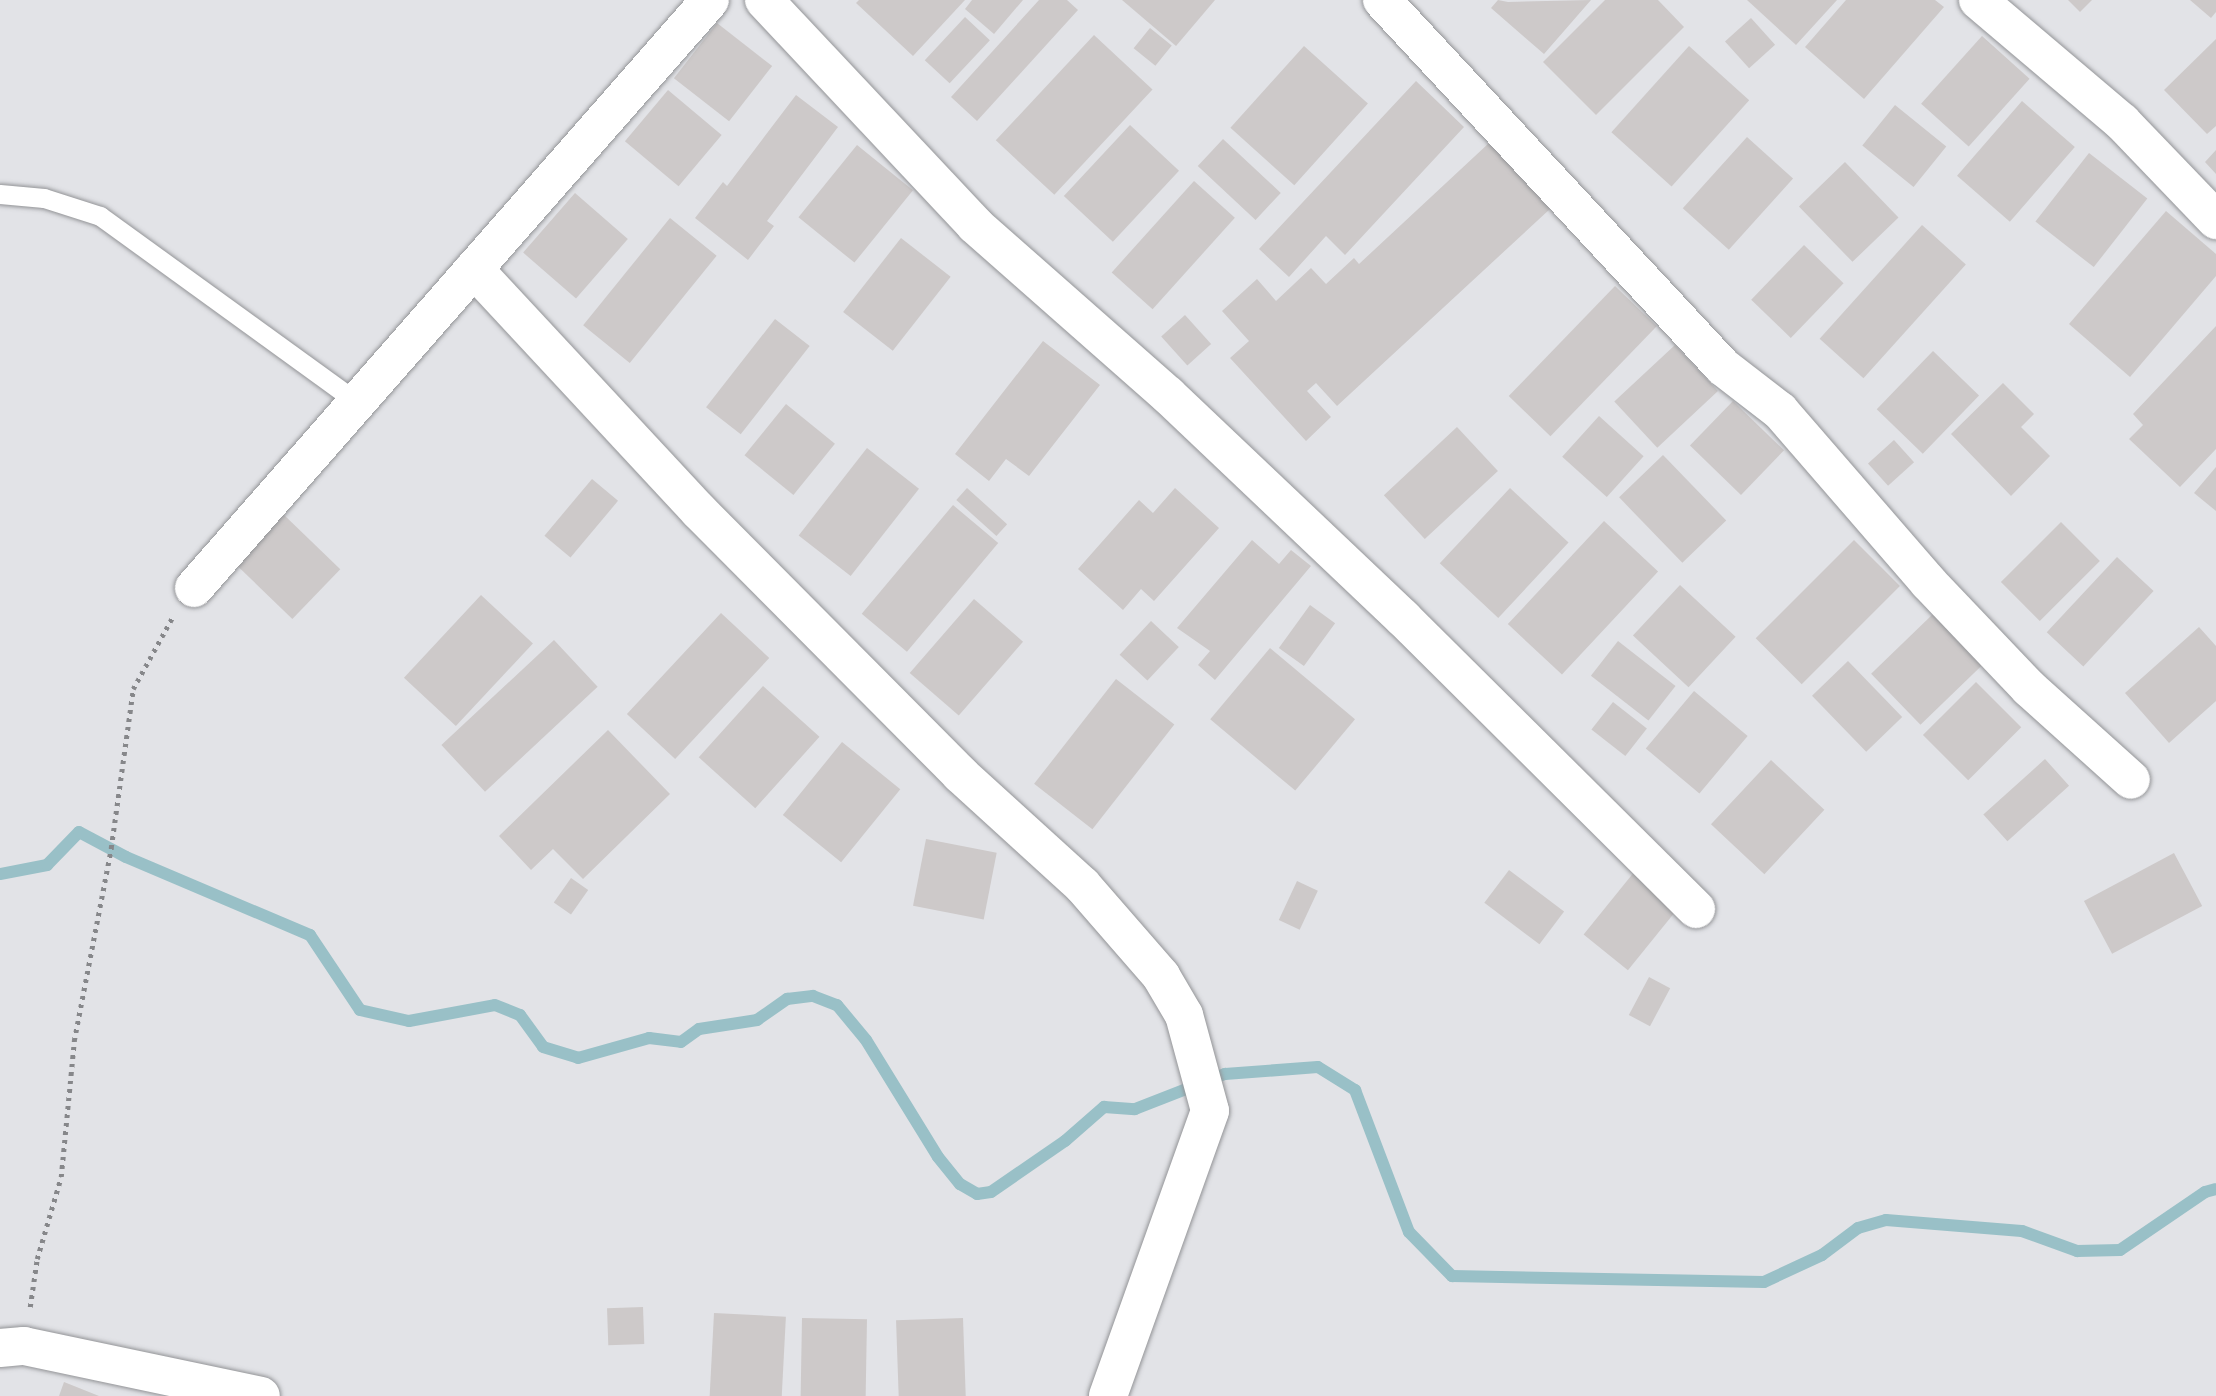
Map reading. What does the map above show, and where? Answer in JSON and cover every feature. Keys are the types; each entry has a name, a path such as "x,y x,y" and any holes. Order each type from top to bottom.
{"street":[{"path":"194,588 710,0"},
{"path":"764,0 975,225 1178,404 1403,618 1696,909"},
{"path":"1382,0 1723,367 1780,411 1928,582 2020,678 2131,780"},
{"path":"1978,0 2122,122 2216,220"},
{"path":"474,268 699,510 960,774 1082,885 1161,976 1184,1015 1198,1056 1210,1111 1108,1396"},
{"path":"12,1347 247,1395"}],"lane":[{"path":"0,194 44,198 100,216 358,402"}],"path":[{"path":"12,1347 61,1177 74,1041 111,848 133,688 157,641 194,588"}],"building":[{"path":"859,0 965,0 913,56 856,3"},
{"path":"972,0 1023,0 994,34 965,9"},
{"path":"1039,0 1067,0 1078,10 977,121 951,97"},
{"path":"1122,0 1215,0 1176,46"},
{"path":"1498,0 1591,0 1544,54 1491,8"},
{"path":"1605,0 1658,0 1684,27 1596,115 1543,62"},
{"path":"1747,0 1837,0 1796,45"},
{"path":"1846,0 1935,0 1944,7 1864,99 1805,47"},
{"path":"2068,0 2092,0 2080,12"},
{"path":"2190,0 2216,0 2216,12 2211,18"},
{"path":"965,17 990,40 950,83 925,60"},
{"path":"1751,18 1775,45 1749,68 1725,41"},
{"path":"717,23 772,66 729,121 674,78"},
{"path":"1150,28 1172,46 1155,66 1134,48"},
{"path":"1094,35 1153,90 1054,195 996,140"},
{"path":"1982,36 2030,79 1969,146 1921,104"},
{"path":"2216,39 2216,126 2207,134 2164,90"},
{"path":"1304,46 1368,104 1294,185 1230,128"},
{"path":"1689,46 1749,100 1672,186 1611,132"},
{"path":"1416,81 1464,127 1345,255 1326,236 1289,277 1259,249"},
{"path":"668,90 722,135 679,186 625,141"},
{"path":"796,95 838,127 767,221 774,226 748,260 695,218 723,182 727,186"},
{"path":"2022,101 2075,147 2010,222 1957,176"},
{"path":"1895,105 1946,147 1914,187 1862,145"},
{"path":"1130,125 1179,171 1113,242 1064,196"},
{"path":"1747,137 1793,178 1729,250 1683,208"},
{"path":"1223,139 1281,193 1256,220 1198,166"},
{"path":"1489,143 1550,209 1337,406 1316,383 1307,391 1331,417 1306,441 1230,358 1249,341 1222,311 1257,279 1276,301 1311,268 1326,284 1354,258 1359,264"},
{"path":"857,145 913,190 854,263 798,217"},
{"path":"2216,150 2216,174 2205,162"},
{"path":"2089,153 2147,199 2094,267 2035,222"},
{"path":"1845,162 1898,217 1852,262 1799,206"},
{"path":"1194,181 1235,218 1153,309 1112,272"},
{"path":"575,193 628,239 576,299 523,253"},
{"path":"2166,211 2216,254 2216,276 2130,377 2069,324"},
{"path":"670,218 717,256 630,363 583,325"},
{"path":"1922,225 1966,264 1863,378 1820,339"},
{"path":"901,238 951,277 893,351 843,312"},
{"path":"1804,245 1844,283 1791,338 1751,300"},
{"path":"1615,286 1657,326 1550,436 1509,396"},
{"path":"1185,315 1211,344 1187,365 1161,336"},
{"path":"775,319 810,346 741,434 706,407"},
{"path":"2216,326 2216,449 2180,487 2129,439 2143,425 2133,414"},
{"path":"1043,341 1100,385 1029,476 1006,459 989,481 955,454"},
{"path":"1675,345 1718,391 1657,448 1614,402"},
{"path":"1933,351 1979,395 1923,454 1877,409"},
{"path":"2003,383 2034,414 2021,427 2050,456 2011,496 1951,434"},
{"path":"1733,401 1784,450 1741,495 1690,446"},
{"path":"786,404 835,444 793,495 744,455"},
{"path":"1599,416 1644,456 1607,497 1562,457"},
{"path":"1457,427 1498,471 1425,539 1384,495"},
{"path":"1894,440 1914,462 1888,486 1868,463"},
{"path":"867,448 919,489 851,576 799,535"},
{"path":"1663,455 1726,520 1682,563 1619,497"},
{"path":"2216,467 2216,511 2194,493"},
{"path":"592,479 618,501 570,558 544,536"},
{"path":"967,488 1007,524 996,536 956,500"},
{"path":"1175,488 1219,528 1154,601 1141,589 1123,610 1078,569 1139,500 1153,513"},
{"path":"1510,488 1569,543 1498,618 1440,563"},
{"path":"953,505 998,543 907,652 862,614"},
{"path":"282,513 340,569 292,619 234,563"},
{"path":"1604,521 1658,571 1562,675 1508,624"},
{"path":"2061,522 2100,561 2040,621 2001,582"},
{"path":"1252,540 1279,564 1291,550 1311,566 1215,680 1198,665 1210,651 1177,628"},
{"path":"1854,540 1900,586 1802,684 1756,638"},
{"path":"2117,557 2154,591 2083,666 2047,632"},
{"path":"1680,585 1736,637 1689,687 1633,635"},
{"path":"481,595 533,643 456,726 404,678"},
{"path":"974,599 1023,642 959,716 910,673"},
{"path":"1310,605 1335,623 1304,666 1279,648"},
{"path":"721,613 769,658 675,759 627,714"},
{"path":"1933,614 1982,665 1920,725 1871,674"},
{"path":"1151,621 1179,647 1147,681 1120,655"},
{"path":"2199,627 2216,646 2216,701 2169,743 2125,693"},
{"path":"554,640 598,687 485,792 441,745"},
{"path":"1618,641 1676,686 1648,721 1591,676"},
{"path":"1270,648 1355,719 1295,791 1210,719"},
{"path":"1848,661 1902,717 1866,752 1812,696"},
{"path":"1116,679 1174,725 1092,829 1034,784"},
{"path":"1976,682 2021,727 1968,780 1923,735"},
{"path":"763,686 819,737 755,808 699,757"},
{"path":"1694,691 1748,736 1699,793 1646,748"},
{"path":"1613,702 1647,728 1625,756 1591,730"},
{"path":"608,730 670,794 583,879 553,849 531,870 499,836"},
{"path":"842,742 900,789 841,862 783,815"},
{"path":"2045,759 2069,786 2007,841 1983,815"},
{"path":"1771,760 1824,810 1764,874 1711,824"},
{"path":"926,839 997,853 984,919 913,906"},
{"path":"2174,853 2202,906 2112,954 2084,901"},
{"path":"1639,866 1683,902 1628,970 1584,934"},
{"path":"1509,870 1564,912 1539,944 1484,903"},
{"path":"571,878 588,890 571,915 554,903"},
{"path":"1297,881 1318,891 1300,930 1279,920"},
{"path":"1649,977 1670,988 1650,1026 1629,1015"},
{"path":"643,1307 644,1344 608,1345 607,1308"},
{"path":"714,1313 786,1317 782,1396 710,1396"},
{"path":"802,1318 867,1319 866,1396 801,1396"},
{"path":"963,1318 966,1396 899,1396 896,1320"},
{"path":"64,1382 99,1396 59,1396"}],"waterway":[{"path":"0,874 47,865 79,832 126,857 310,935 360,1010 409,1021 495,1005 520,1015 543,1047 578,1058 649,1038 681,1042 699,1029 757,1020 787,999 813,996 837,1005 866,1040 938,1157 960,1184 977,1194 991,1192 1065,1141 1104,1107 1135,1109 1225,1074 1318,1067 1355,1090 1409,1232 1452,1276 1764,1282 1822,1255 1858,1228 1886,1220 2022,1231 2077,1251 2120,1250 2205,1192 2216,1189"}]}
